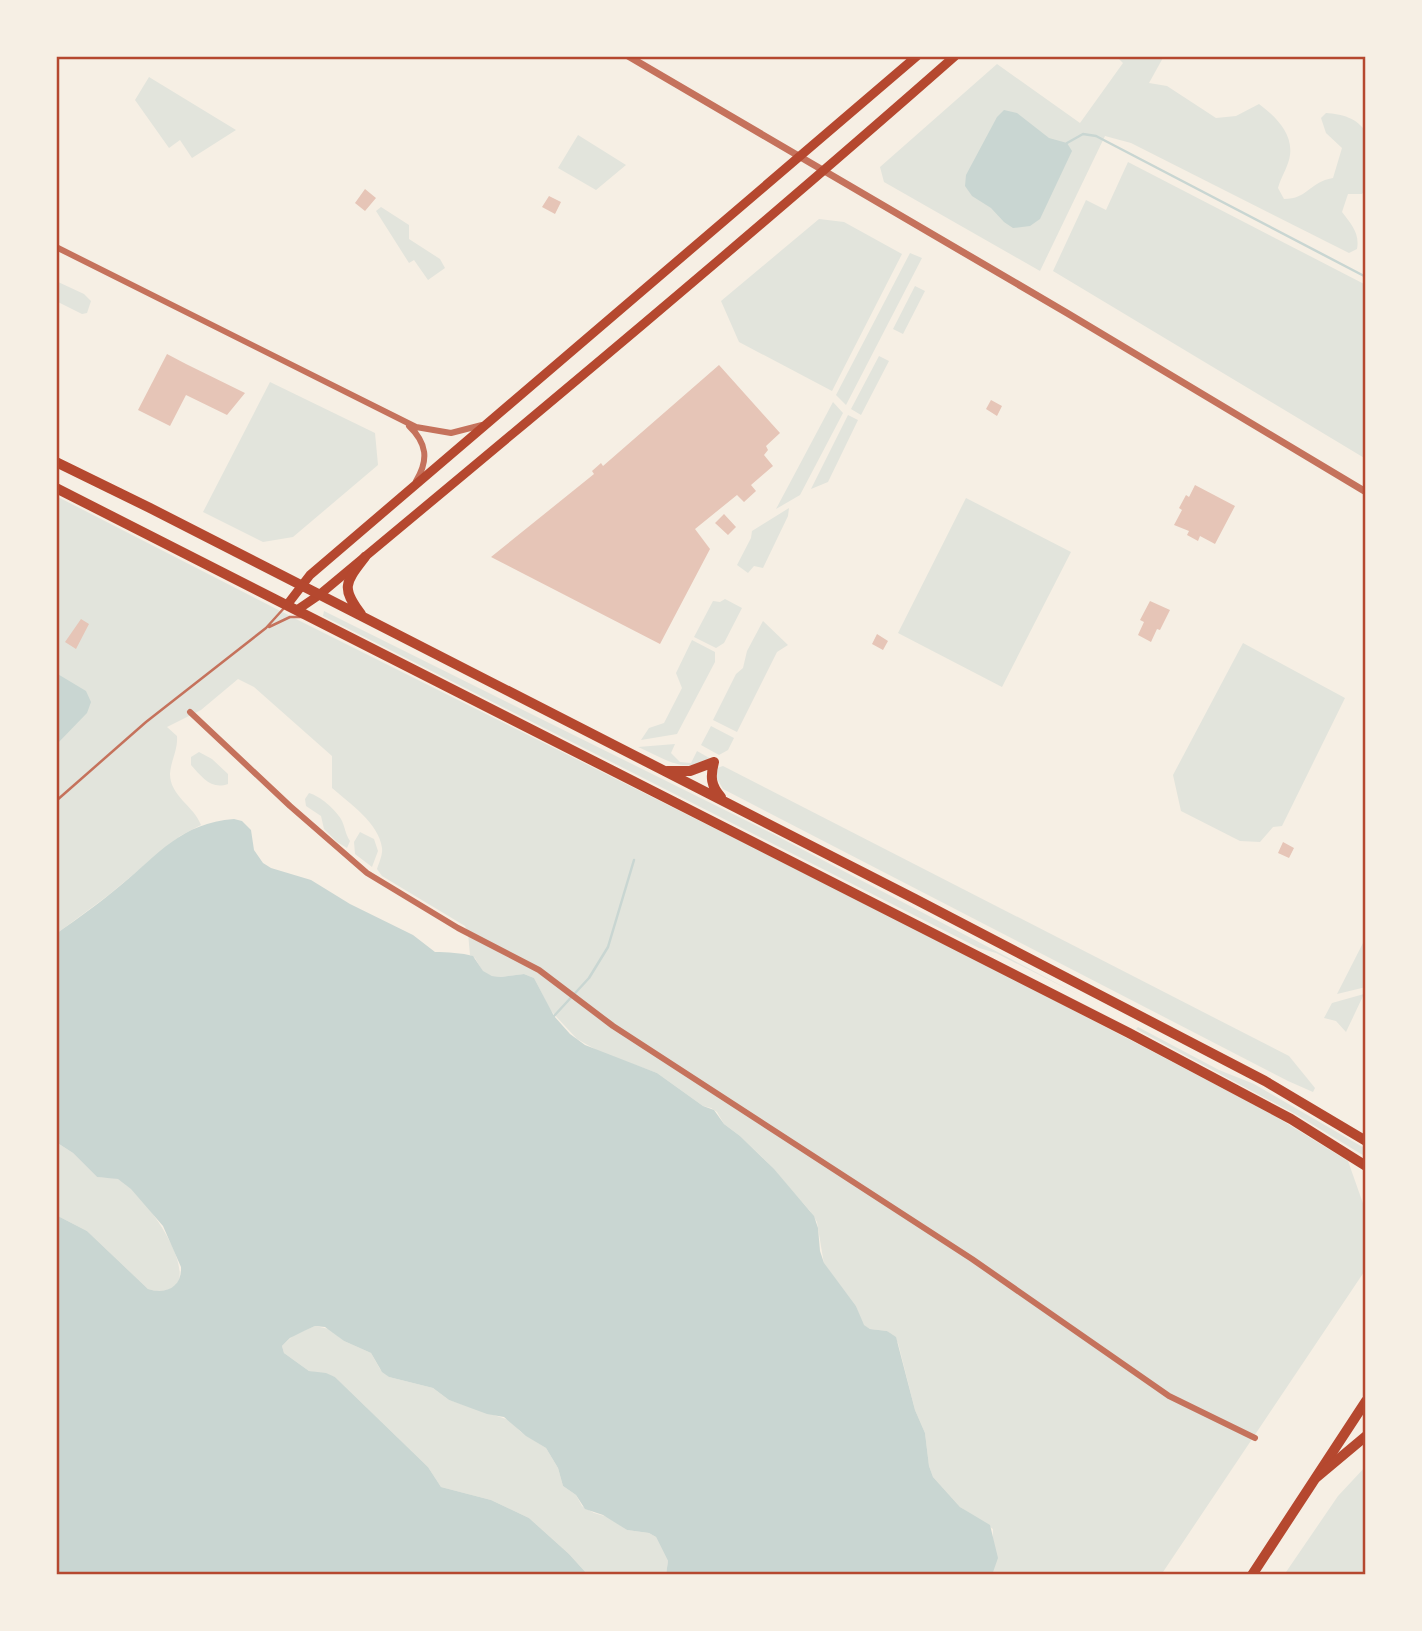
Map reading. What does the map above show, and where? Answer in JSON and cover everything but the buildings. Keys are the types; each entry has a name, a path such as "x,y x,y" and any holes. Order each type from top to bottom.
{"main road":[{"path":"286,605 300,585 917,56"},
{"path":"297,610 319,595 514,434 955,56"},
{"path":"57,462 1093,991 1265,1081 1366,1141"},
{"path":"56,488 1129,1032 1291,1119 1366,1166"},
{"path":"363,617 348,598 348,583 365,557"},
{"path":"662,770 690,771 714,762 712,780 723,801"},
{"path":"1084,1010 1093,991"},
{"path":"1129,1032 1138,1015"},
{"path":"1252,1575 1366,1401"},
{"path":"1317,1477 1366,1436"}],"street":[{"path":"628,56 1366,492"},
{"path":"56,247 405,422 426,430 451,433 470,430 493,420"},
{"path":"405,422 419,436 426,453 423,470 412,489"},
{"path":"190,712 290,806 367,873 458,928 539,970 613,1026 961,1252 1169,1396 1255,1438"}],"lane":[{"path":"56,801 146,722 267,628 279,617 286,605"},
{"path":"267,628 290,617 314,619"}],"shaded area":[{"path":"1116,56 1164,56 1149,83 1167,86 1216,118 1236,116 1259,104 1265,109 1282,126 1289,139 1289,159 1278,188 1284,199 1298,196 1333,178 1342,148 1326,133 1321,118 1326,113 1343,116 1358,123 1366,132 1366,189 1362,194 1348,194 1342,212 1356,233 1357,249 1349,253 1131,143 1105,136 1040,271 884,182 880,167 997,64 1080,123 1123,63"},
{"path":"149,77 236,130 192,158 180,140 169,148 135,100"},
{"path":"1004,110 1017,113 1049,138 1067,143 1072,151 1040,219 1030,226 1013,228 991,208 972,196 965,186 966,175 997,117"},
{"path":"578,135 626,165 596,190 558,168"},
{"path":"1128,162 1366,285 1366,459 1053,271 1086,200 1106,210"},
{"path":"381,207 409,225 409,239 440,259 445,268 428,280 414,260 409,263 376,211"},
{"path":"819,219 844,222 902,254 832,391 739,342 721,301"},
{"path":"910,253 922,258 846,405 836,395"},
{"path":"56,281 84,294 91,301 87,313 82,314 56,301"},
{"path":"915,286 925,291 903,334 893,329"},
{"path":"879,356 889,361 861,415 851,409"},
{"path":"270,382 375,433 378,465 293,537 263,542 203,512"},
{"path":"833,402 843,413 800,495 776,509"},
{"path":"848,415 858,420 828,482 811,489"},
{"path":"56,496 962,952 1270,1113 1348,1161 1366,1212 1366,1269 1161,1575 992,1575 993,1529 960,1507 933,1477 925,1433 915,1410 898,1343 887,1331 870,1329 863,1325 856,1306 824,1264 817,1222 810,1211 766,1161 724,1124 717,1112 703,1106 657,1073 600,1052 577,1039 551,1011 534,978 524,974 492,976 483,972 475,958 470,955 465,926 382,876 377,869 382,848 380,839 362,814 332,788 332,756 254,687 238,679 201,710 167,727 177,736 171,782 201,825 180,836 56,934"},
{"path":"966,498 1071,552 1002,687 898,633"},
{"path":"789,508 788,516 763,568 754,566 748,573 737,565 752,531"},
{"path":"725,599 742,608 724,643 716,648 694,637 713,601 720,602"},
{"path":"324,611 773,834 1083,997 996,953 979,948 323,616"},
{"path":"763,621 788,645 777,652 737,732 713,720 736,674 743,668 747,651"},
{"path":"692,640 715,652 715,662 677,734 641,740 649,728 664,723 682,688 676,673"},
{"path":"1243,643 1345,698 1282,826 1273,827 1260,842 1240,841 1181,811 1173,775"},
{"path":"56,673 86,691 91,702 87,713 56,745"},
{"path":"711,726 734,738 728,750 719,755 701,745"},
{"path":"675,744 671,753 680,762 691,763 697,751 711,759 683,765 638,747"},
{"path":"199,752 212,759 228,774 228,784 212,784 195,770 191,765 191,757"},
{"path":"723,766 1289,1056 1315,1088 1313,1092 723,789 716,777 717,768"},
{"path":"309,793 322,800 338,815 350,841 347,848 324,829 321,816 306,806 305,799"},
{"path":"234,819 242,821 251,830 254,850 263,863 271,868 311,880 350,904 413,935 435,952 473,956 483,971 492,976 524,974 534,978 554,1016 570,1034 585,1045 657,1073 703,1106 714,1110 724,1124 774,1169 814,1216 824,1263 856,1306 864,1325 870,1329 887,1331 896,1337 915,1410 925,1433 933,1477 960,1507 990,1525 998,1558 992,1575 666,1575 668,1561 656,1537 649,1533 627,1530 603,1515 585,1509 576,1495 563,1486 558,1468 546,1448 526,1436 504,1417 487,1414 449,1400 433,1388 389,1377 382,1372 371,1353 344,1341 325,1327 315,1326 290,1338 282,1346 284,1353 309,1371 335,1377 428,1467 441,1487 491,1500 529,1518 588,1575 56,1575 56,1215 87,1231 148,1289 161,1291 172,1288 179,1280 181,1267 163,1226 131,1189 118,1179 97,1177 73,1153 56,1142 56,934 185,833 215,822"},
{"path":"360,832 374,839 378,851 372,867 355,854 354,842"},
{"path":"1363,943 1366,946 1366,987 1337,994"},
{"path":"1364,994 1346,1032 1336,1021 1324,1018 1332,1003"},
{"path":"1138,1027 1219,1070 1254,1084 1366,1149 1366,1157 1297,1115 1136,1029"},
{"path":"56,1142 73,1153 97,1177 119,1179 140,1197 173,1247 179,1277 174,1287 161,1291 148,1289 87,1231 56,1215"},
{"path":"315,1326 329,1329 344,1341 371,1353 380,1369 389,1377 433,1388 449,1400 509,1420 521,1432 546,1448 558,1468 563,1486 576,1495 582,1506 608,1517 627,1530 649,1533 656,1537 668,1561 666,1575 588,1575 529,1518 491,1500 441,1487 428,1467 335,1377 309,1371 284,1353 282,1346 294,1335"},
{"path":"1366,1466 1366,1575 1284,1575 1338,1496"}],"waterway":[{"path":"1067,143 1083,134 1096,136 1366,277"},
{"path":"554,1016 589,978 608,947 634,860"}]}
